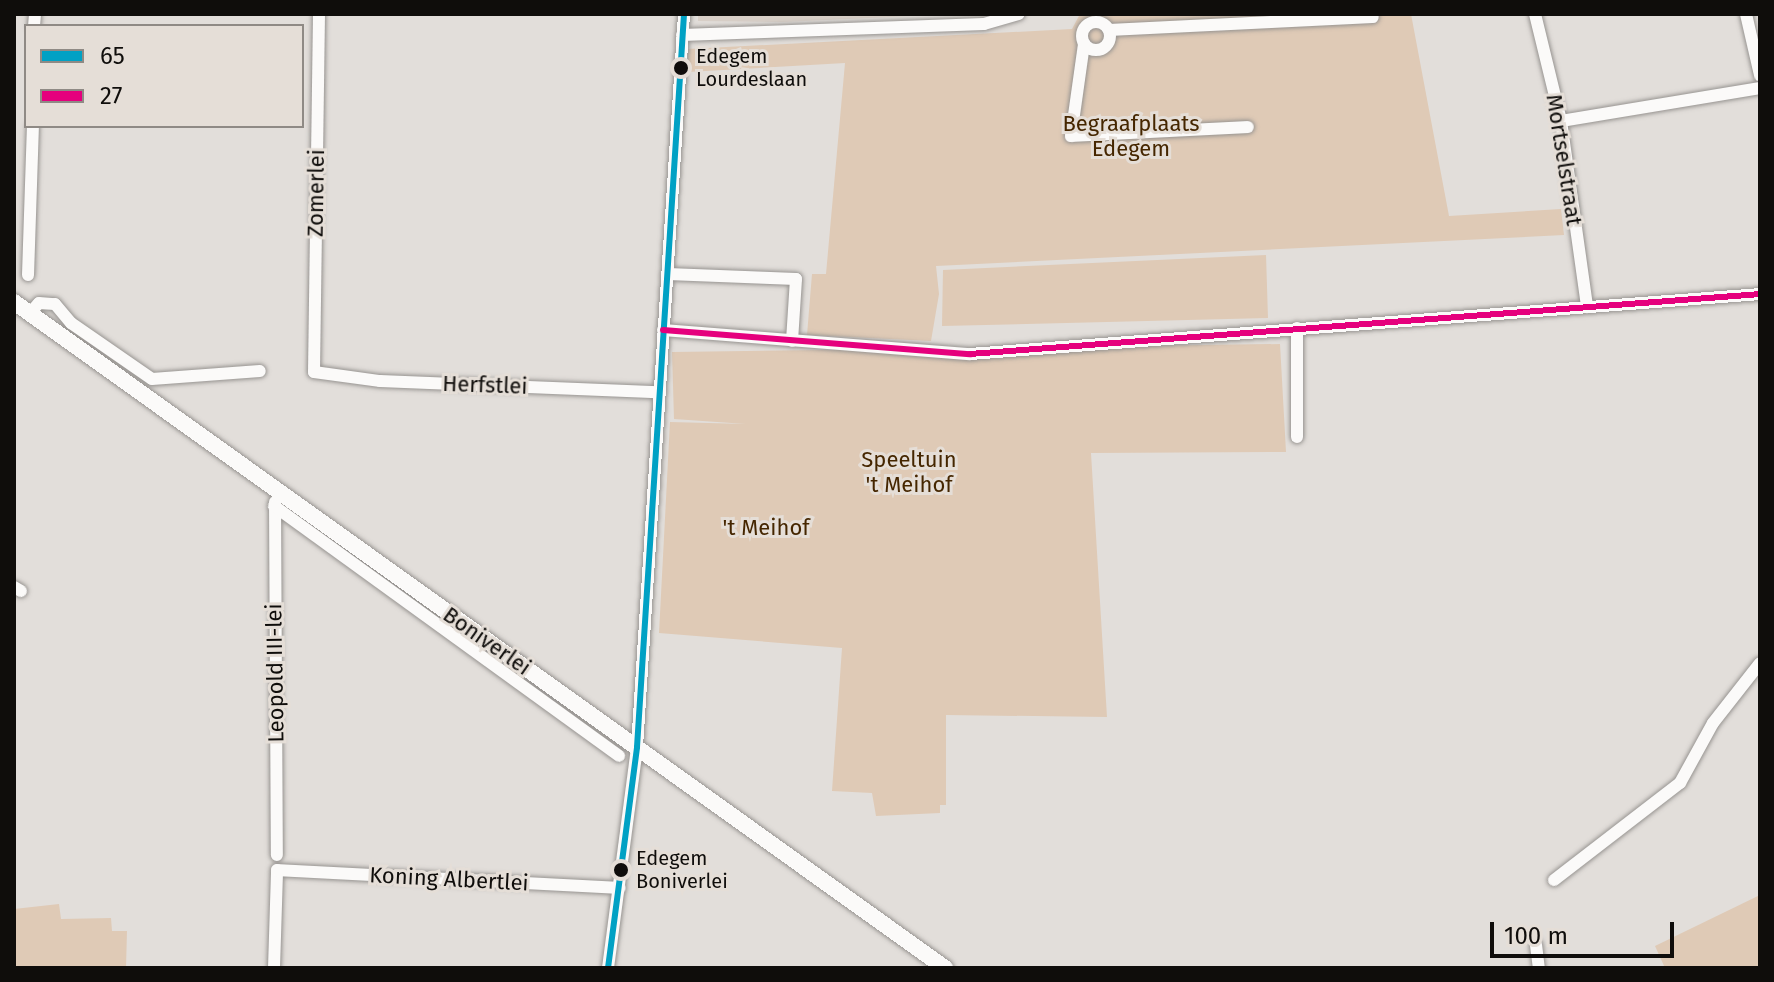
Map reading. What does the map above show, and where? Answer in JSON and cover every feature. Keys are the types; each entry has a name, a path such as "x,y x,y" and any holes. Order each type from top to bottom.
{"main road":[{"name":"Boniverlei","path":"14,302 276,499 637,747 945,968"}],"street":[{"name":"Zomerlei","path":"314,372 319,14"},
{"path":"608,968 637,747 684,14"},
{"name":"Mortselstraat","path":"1535,14 1561,121 1587,307"},
{"path":"1746,14 1760,75"},
{"path":"682,35 984,24 1019,16"},
{"path":"1248,127 1071,136 1084,44 1083,30 1089,23 1099,22 1109,30 1373,17"},
{"path":"1084,44 1102,50 1109,43 1109,30"},
{"path":"1561,121 1760,88"},
{"path":"28,275 33,128"},
{"path":"668,274 796,279 792,341"},
{"path":"663,330 970,354 1760,294"},
{"path":"30,313 39,303 55,304 71,323 152,379 260,371"},
{"path":"1297,328 1297,437"},
{"name":"Herfstlei","path":"314,372 380,381 658,392"},
{"path":"145,399 152,379"},
{"name":"Boniverlei","path":"276,499 619,756"},
{"name":"Leopold III-lei","path":"276,499 277,855"},
{"path":"1554,880 1680,783 1713,723 1760,663"},
{"name":"Koning Albertlei","path":"274,968 277,870 620,888"},
{"path":"1536,945 1539,968"}],"shaded area":[{"path":"698,14 933,15 783,22 698,21"}],"green space":[{"name":"Begraafplaats Edegem","path":"1080,14 1411,14 1449,216 1561,209 1564,235 936,266 939,294 931,341 807,335 812,274 826,274 845,63 688,72 688,49 1072,29"},
{"path":"1266,255 1268,318 942,326 943,270"},
{"path":"1280,344 1286,452 1091,453 1107,717 946,715 946,805 940,805 940,813 876,816 872,793 832,791 842,648 659,633 670,422 746,424 674,419 672,352"},
{"path":"1760,895 1760,968 1665,968 1655,946"},
{"path":"59,904 61,919 111,918 112,931 127,931 126,968 14,968 14,909"}],"transit line":[{"name":"65","path":"608,968 637,747 684,14"},
{"name":"27","path":"663,330 970,354 1760,294"}],"place":[{"name":"Edegem Lourdeslaan","path":"681,68"},
{"name":"Edegem Boniverlei","path":"621,870"}],"park label":[{"name":"Speeltuin 't Meihof","path":"909,472"},
{"name":"'t Meihof","path":"766,528"}]}
